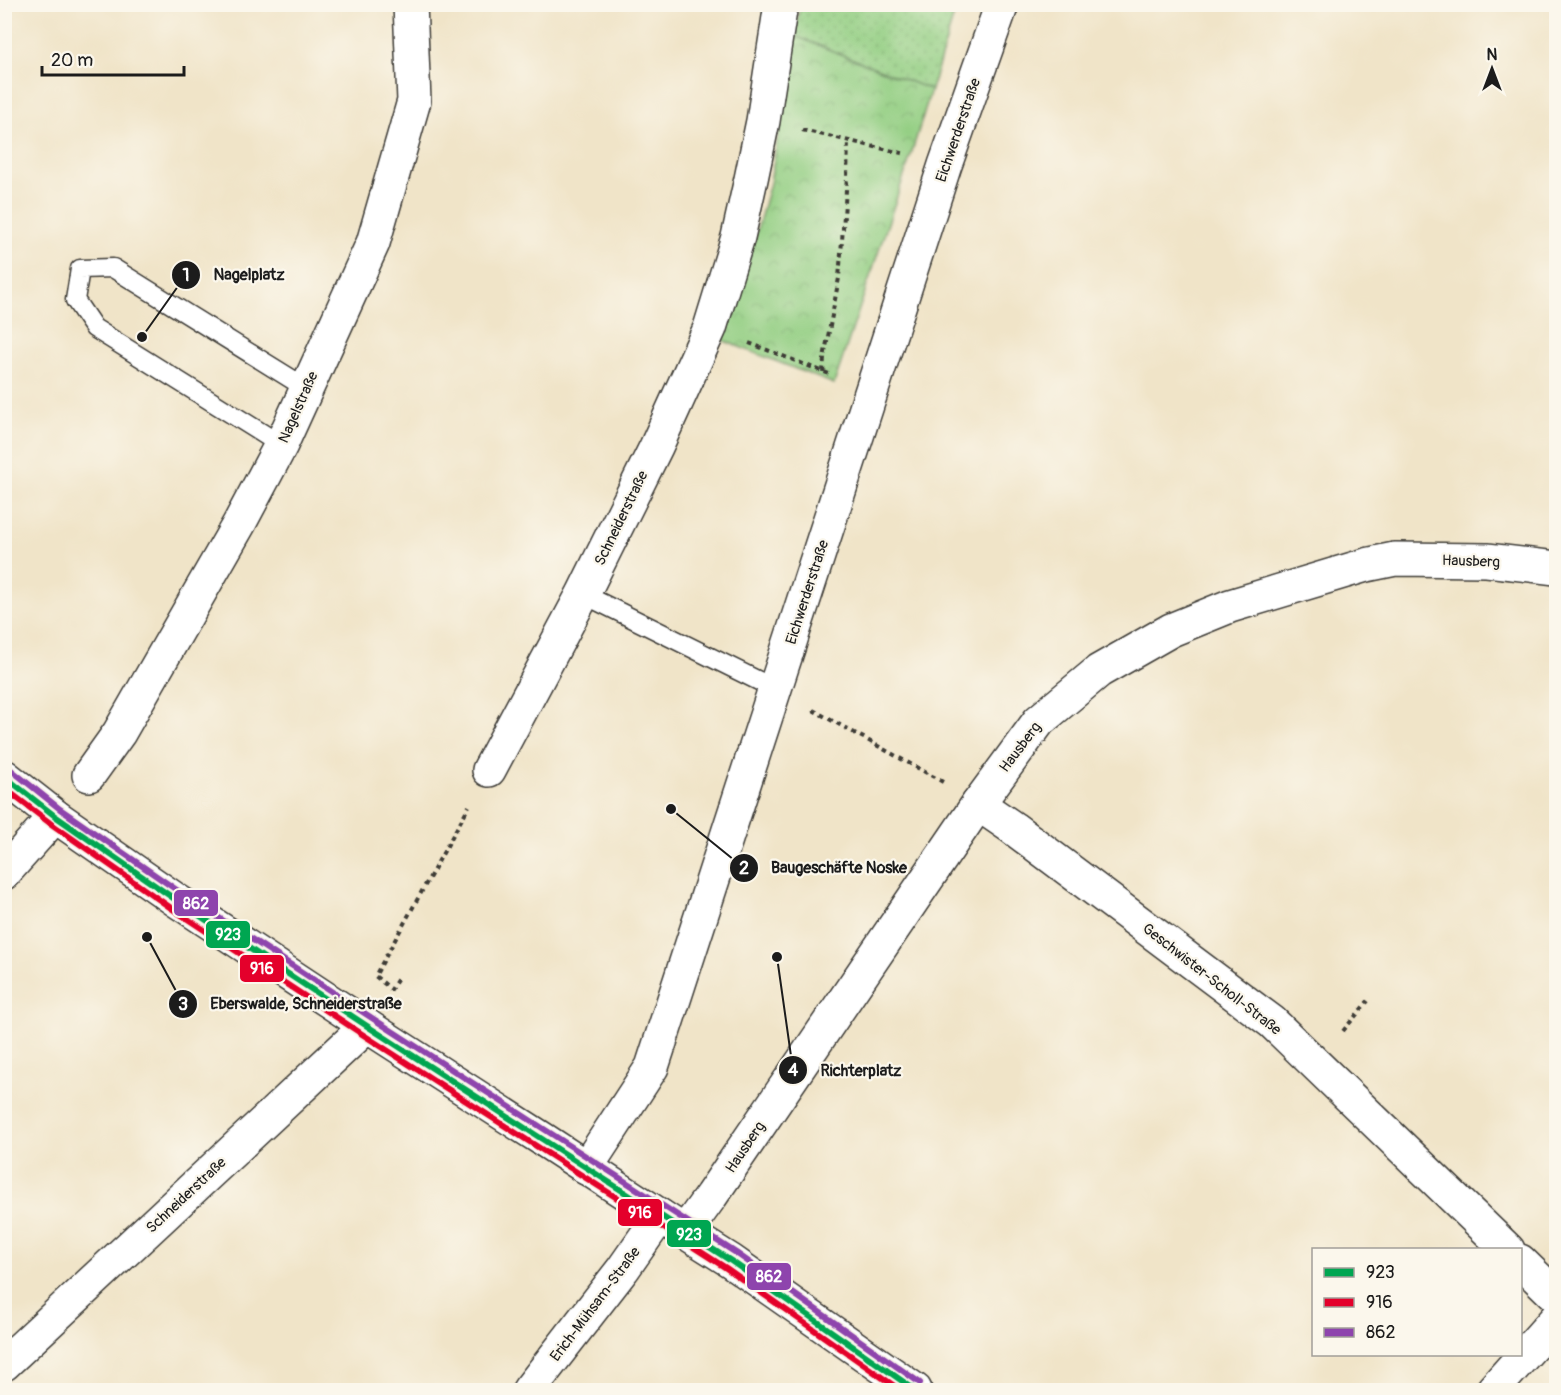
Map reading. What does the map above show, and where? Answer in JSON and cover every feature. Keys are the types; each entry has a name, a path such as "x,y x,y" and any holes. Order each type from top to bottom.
{"street":[{"name":"Nagelstraße","path":"89,775 119,734 239,524 281,445 373,243 414,101 410,4"},
{"name":"Schneiderstraße","path":"489,770 583,594 656,447 710,328 738,237 763,121 782,4"},
{"name":"Eichwerderstraße","path":"586,1168 651,1067 945,165 1002,4"},
{"name":"Hausberg","path":"672,1224 711,1196 978,804 1040,721 1099,671 1171,630 1230,606 1366,565 1395,559 1487,560 1557,568"},
{"path":"4,776 55,816 176,900 731,1261 915,1390"},
{"name":"Geschwister-Scholl-Straße","path":"978,804 1272,1022 1506,1248"},
{"path":"4,873 55,816"},
{"name":"Schneiderstraße","path":"4,1364 367,1026"},
{"name":"Erich-Mühsam-Straße","path":"530,1390 623,1269 672,1224"},
{"path":"1522,1262 1557,1296"},
{"path":"1493,1390 1557,1320"}],"lane":[{"path":"281,445 94,328 75,300 80,269 113,268 306,388"},
{"path":"583,594 775,689"}],"path":[{"path":"763,121 945,165"},
{"path":"823,372 839,278 848,140"},
{"path":"710,328 873,389"},
{"path":"775,689 935,778"},
{"path":"391,990 375,976 489,770"},
{"path":"1338,1036 1368,1001"}],"green space":[{"path":"800,5 957,5 931,90 795,36"},
{"path":"795,36 931,90 834,384 719,339 751,252 770,183"}],"transit line":[{"name":"862","path":"10,769 60,809 181,893 736,1253 920,1383"},
{"name":"923","path":"4,776 55,816 176,900 731,1261 915,1390"},
{"name":"916","path":"4,788 171,908 726,1268 900,1390"}],"place":[{"name":"Nagelplatz","path":"142,337"},
{"name":"Baugeschäfte Noske","path":"671,809"},
{"name":"Eberswalde, Schneiderstraße","path":"147,937"},
{"name":"Richterplatz","path":"777,957"}]}
